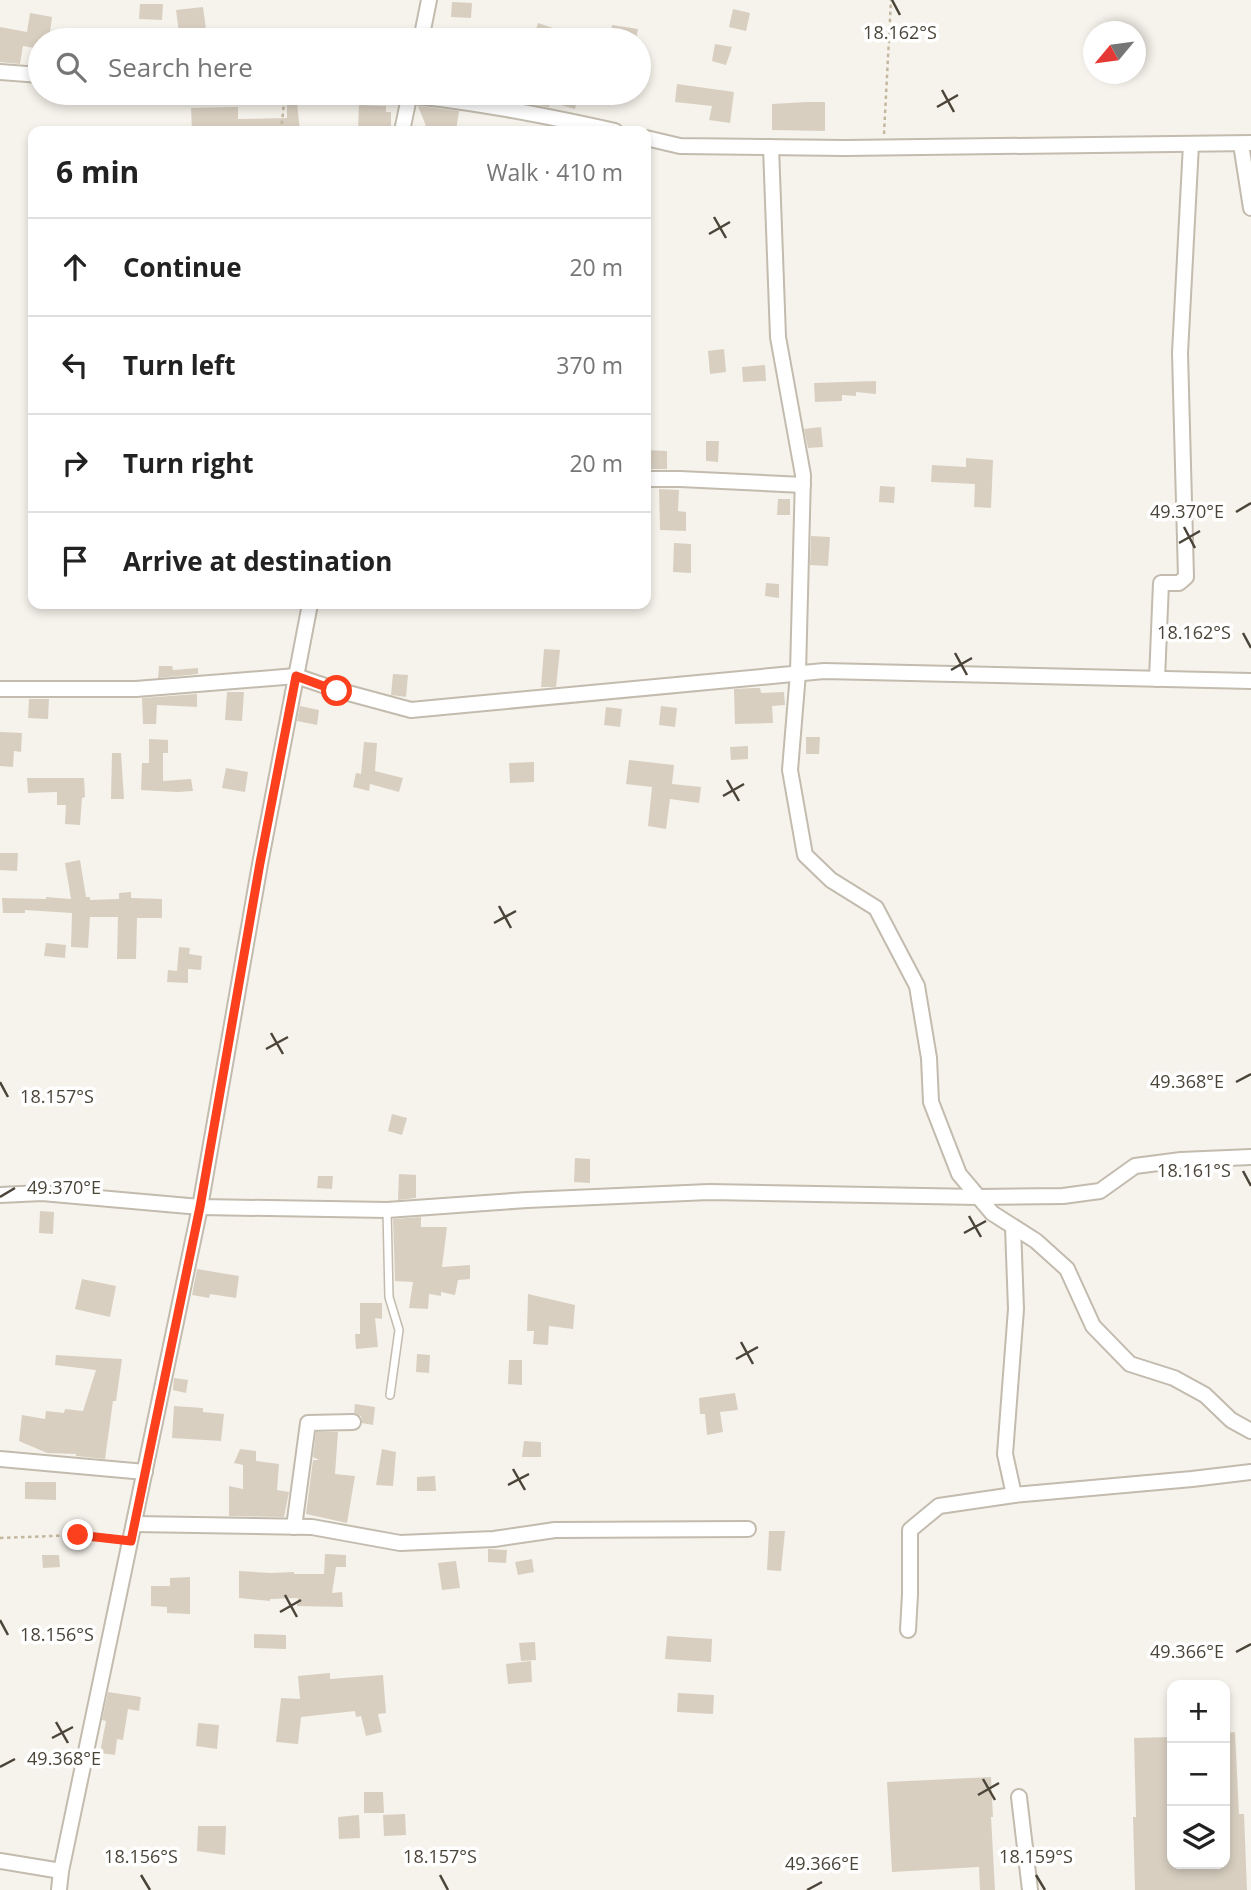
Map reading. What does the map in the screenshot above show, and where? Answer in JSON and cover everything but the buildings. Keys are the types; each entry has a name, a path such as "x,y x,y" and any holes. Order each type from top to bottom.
{"street":[{"path":"423,28 429,0"},
{"path":"0,72 28,74"},
{"path":"403,126 408,105"},
{"path":"484,105 537,113 593,126"},
{"path":"651,139 680,146 883,148 1246,143 1251,208"},
{"path":"1157,679 1161,583 1179,583 1186,577 1180,353 1191,144"},
{"path":"771,147 778,337 803,475 798,673 790,770 805,855 831,880 876,908 917,986 929,1058 931,1102 959,1174 992,1213 1036,1241 1067,1269 1093,1326 1130,1364 1174,1378 1205,1395 1231,1420 1251,1431"},
{"path":"651,479 803,485"},
{"path":"59,1890 200,1207 260,863 309,609"},
{"path":"0,689 136,689 296,676 337,691 411,710 824,671 1251,681"},
{"path":"0,1195 42,1193 200,1207 387,1210 527,1200 709,1192 1063,1196 1100,1191 1135,1166 1181,1160 1251,1157"},
{"path":"1013,1227 1016,1309 1005,1454 1014,1495"},
{"path":"294,1527 308,1423 353,1422"},
{"path":"0,1459 145,1472"},
{"path":"908,1630 910,1530 939,1506 1014,1495 1251,1472"},
{"path":"134,1524 312,1527 400,1543 494,1539 555,1530 748,1529"},
{"path":"1019,1797 1030,1890"},
{"path":"0,1861 61,1871"}],"lane":[{"path":"387,1210 389,1297 399,1329 390,1395"}],"path":[{"path":"883,148 891,0"},
{"path":"282,126 284,105"},
{"path":"0,1538 78,1535 131,1541"}],"route":[{"path":"78,1535 131,1541 200,1207 260,863 296,676 337,691"}]}
